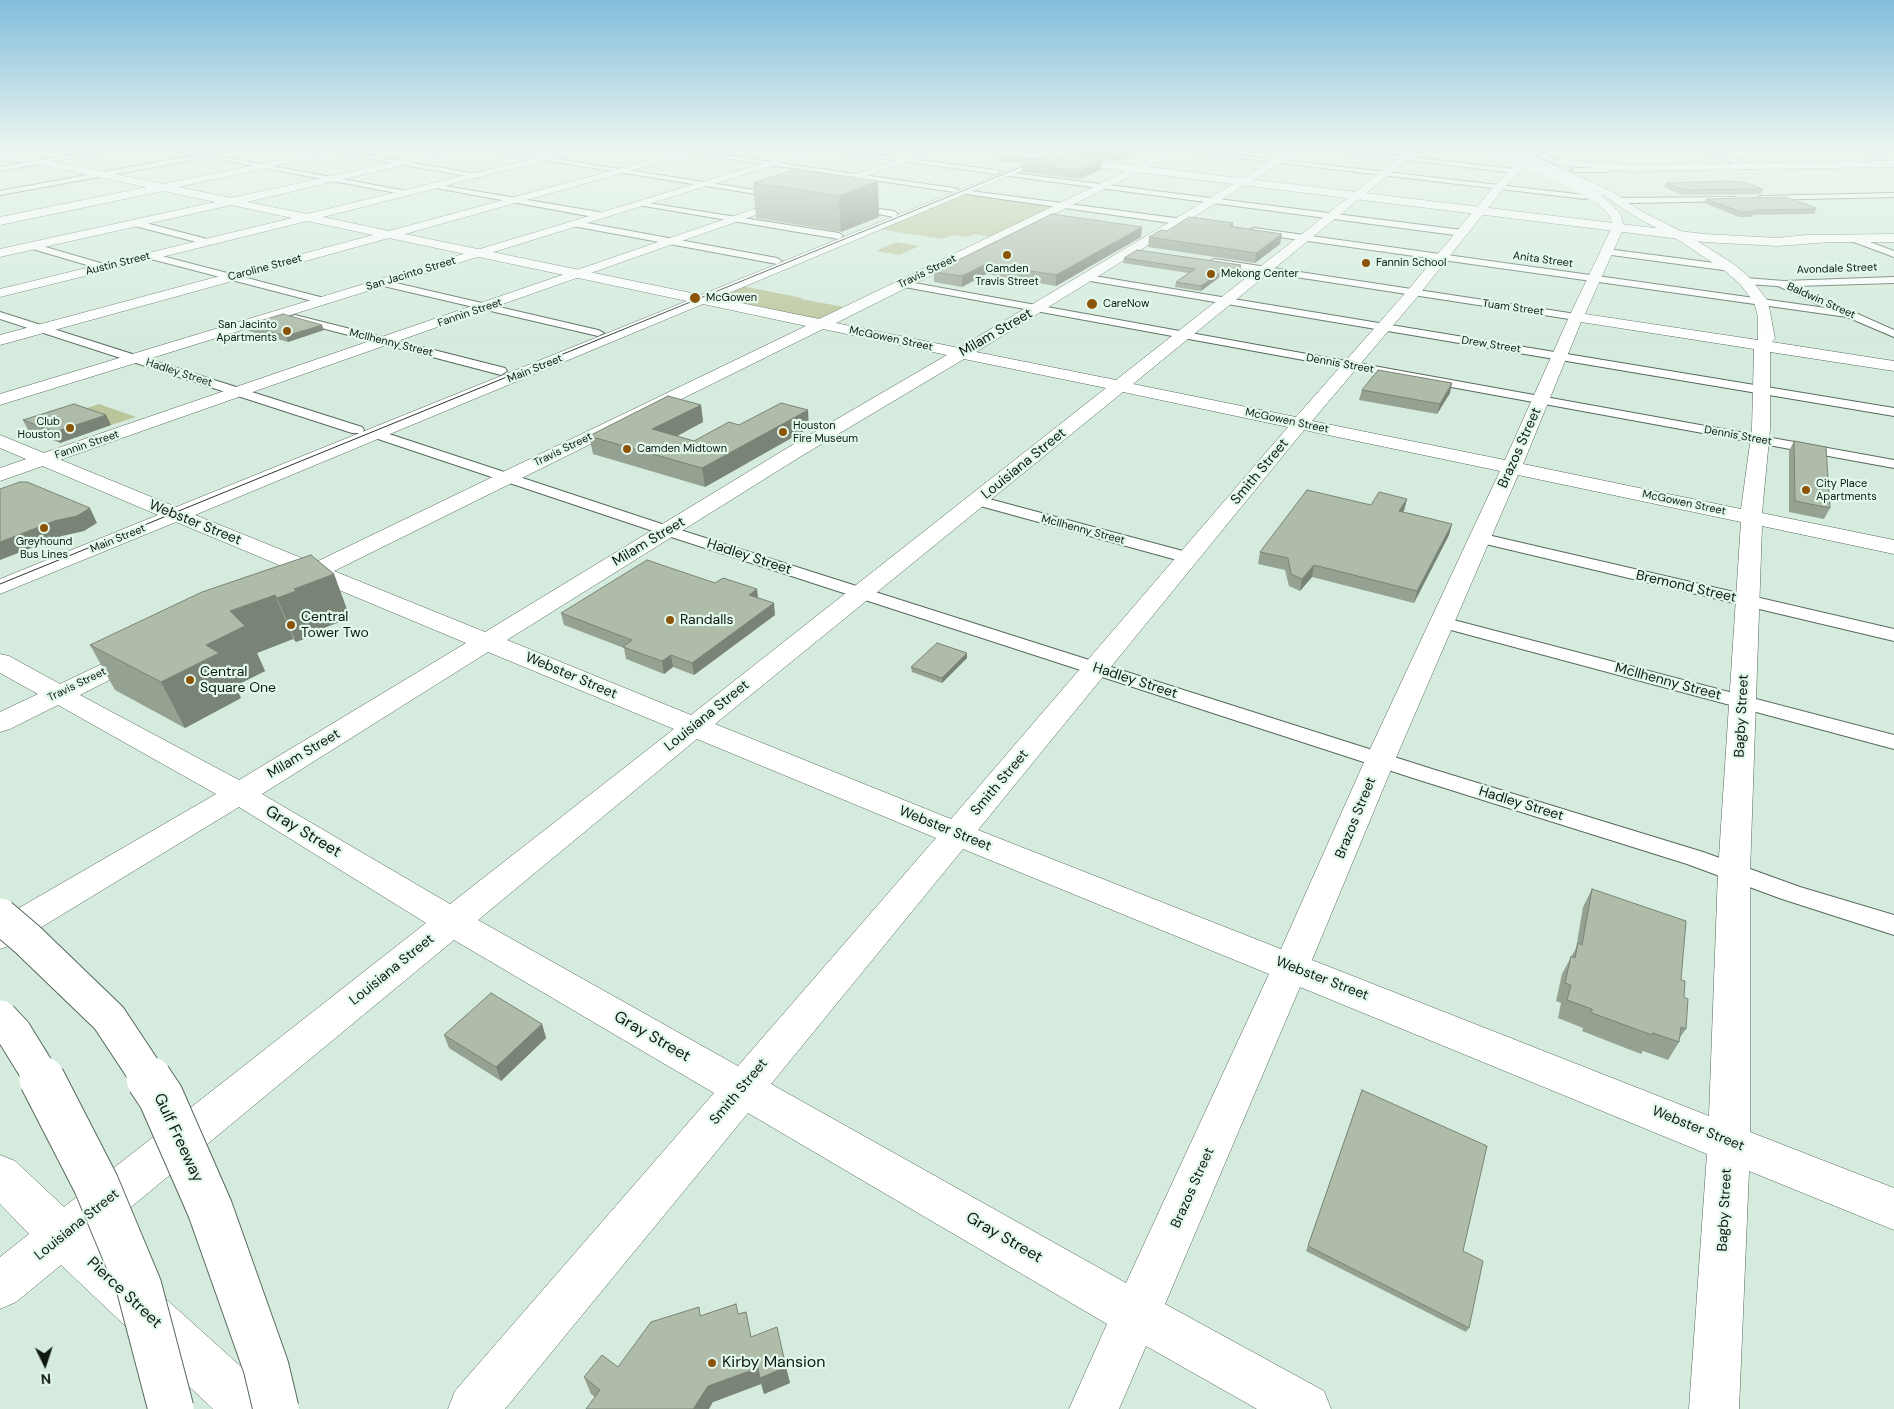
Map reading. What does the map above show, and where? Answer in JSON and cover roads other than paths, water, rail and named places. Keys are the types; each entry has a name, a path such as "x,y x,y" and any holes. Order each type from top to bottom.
{"main road":[{"path":"0,221 30,215"},
{"path":"0,254 172,215"},
{"name":"McGowen Street","path":"291,215 1894,547"},
{"name":"Austin Street","path":"0,293 319,215"},
{"name":"Caroline Street","path":"0,340 462,215"},
{"name":"San Jacinto Street","path":"0,400 608,215"},
{"name":"Fannin Street","path":"0,476 750,215"},
{"name":"Main Street","path":"0,572 377,434 777,261 892,215"},
{"name":"Main Street","path":"0,588 168,512 357,430 598,333 695,298 908,215"},
{"name":"Travis Street","path":"282,587 1045,215"},
{"name":"Milam Street","path":"0,936 240,794 796,451 1088,278 1140,251 1190,215"},
{"name":"Smith Street","path":"472,1409 1097,668 1300,424 1413,293 1476,215"},
{"path":"1501,215 1612,240 1677,234 1744,241 1797,242 1894,238"},
{"path":"1612,240 1616,215"},
{"name":"Bagby Street","path":"1641,215 1677,234 1730,268 1745,280 1761,302 1767,338 1762,346 1760,440 1754,483 1734,872 1729,1141 1714,1409"},
{"name":"Louisiana Street","path":"0,1286 1332,216"},
{"name":"Brazos Street","path":"1094,1409 1332,875 1380,760 1511,468 1576,317 1612,240"},
{"name":"Tuam Street","path":"1576,317 1894,366"},
{"name":"Webster Street","path":"0,441 168,512 957,834 1729,1141 1894,1209"},
{"name":"Travis Street","path":"0,723 157,647"},
{"name":"Gray Street","path":"0,662 240,794 452,922 1306,1409"},
{"name":"Gulf Freeway","path":"0,916 27,938 109,1018 161,1097 210,1209 266,1367 276,1409"},
{"path":"0,1018 14,1033 51,1094 96,1184 139,1287 171,1409"},
{"name":"Pierce Street","path":"0,1176 250,1409"}],"street":[{"path":"597,215 604,216"},
{"path":"711,215 839,236"},
{"path":"1135,215 1206,225"},
{"path":"1322,215 1462,233"},
{"path":"134,223 208,242"},
{"path":"576,224 777,261"},
{"name":"Anita Street","path":"1242,230 1849,314"},
{"path":"1854,239 1894,254"},
{"path":"1612,240 1730,268"},
{"path":"32,246 104,267"},
{"path":"150,256 324,301"},
{"name":"Tuam Street","path":"1208,261 1576,317"},
{"name":"Drew Street","path":"1088,278 1894,412"},
{"name":"Baldwin Street","path":"1745,280 1780,283 1892,333"},
{"name":"Avondale Street","path":"1780,283 1894,280"},
{"path":"383,283 598,333"},
{"name":"Dennis Street","path":"903,284 1894,464"},
{"name":"McIlhenny Street","path":"281,314 502,371"},
{"name":"Hadley Street","path":"0,315 357,430"},
{"name":"Hadley Street","path":"377,434 668,531 1380,760 1695,858 1791,893 1894,925"},
{"name":"McIlhenny Street","path":"978,501 1188,558"},
{"name":"Bremond Street","path":"1479,538 1894,635"},
{"name":"McIlhenny Street","path":"1442,622 1894,742"}],"tram line":[{"path":"0,584 904,215"}],"place":[{"name":"Camden Travis Street","path":"1007,255"},
{"name":"Fannin School","path":"1366,263"},
{"name":"Mekong Center","path":"1211,274"},
{"name":"McGowen","path":"695,298"},
{"name":"CareNow","path":"1092,304"},
{"name":"San Jacinto Apartments","path":"287,331"},
{"name":"Club Houston","path":"70,428"},
{"name":"Houston Fire Museum","path":"783,432"},
{"name":"Camden Midtown","path":"627,449"},
{"name":"City Place Apartments","path":"1806,490"},
{"name":"Greyhound Bus Lines","path":"44,528"},
{"name":"Randalls","path":"670,620"},
{"name":"Central Tower Two","path":"291,625"},
{"name":"Central Square One","path":"190,680"},
{"name":"Kirby Mansion","path":"712,1363"}]}
